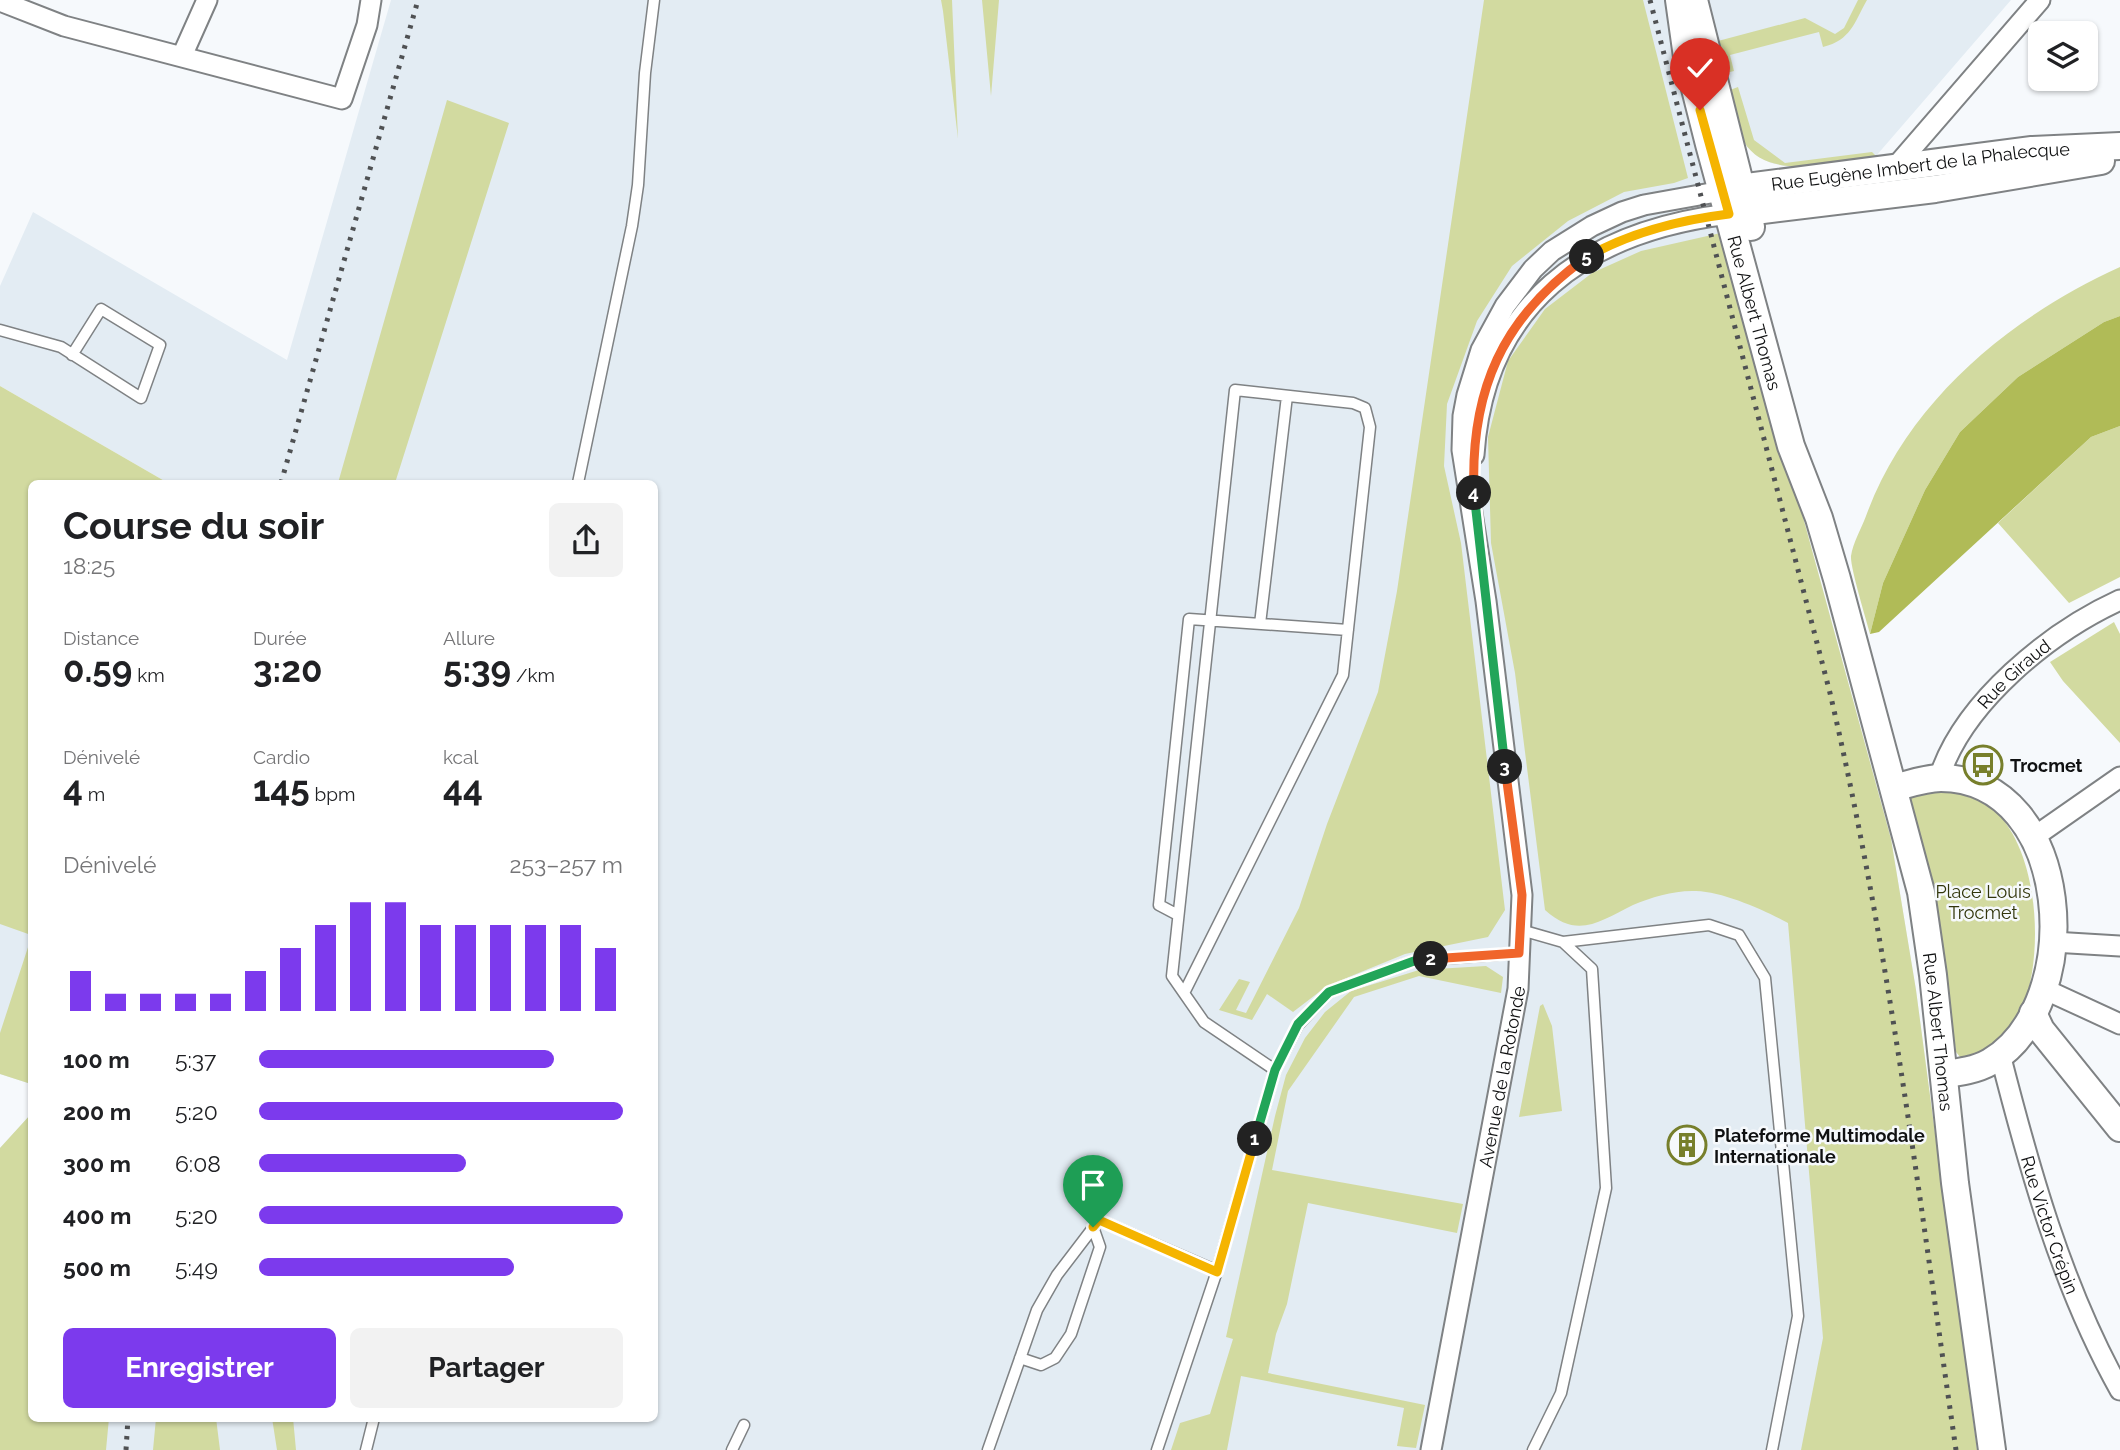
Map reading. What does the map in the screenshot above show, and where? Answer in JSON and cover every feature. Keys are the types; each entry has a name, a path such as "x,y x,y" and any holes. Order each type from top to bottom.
{"street":[{"path":"182,55 207,0"},
{"path":"0,1 64,26 342,99 367,25 371,0"},
{"name":"Rue Albert Thomas","path":"1679,0 1690,72 1735,201 1810,457 1837,579 1923,904 1955,1183 1992,1450"},
{"name":"Rue Albert Thomas","path":"1694,0 1735,201"},
{"path":"1870,197 2040,0"},
{"name":"Rue Eugène Imbert de la Phalecque","path":"1735,201 1895,167 2032,150 2120,146"},
{"name":"Rue Eugène Imbert de la Phalecque","path":"1735,201 1870,197 2120,158"},
{"name":"Avenue de la Rotonde","path":"1431,1450 1518,989 1521,930 1522,895 1477,533 1462,450 1463,416 1473,372 1491,329 1512,296 1533,269 1552,251 1592,226 1644,205 1735,201"},
{"name":"Rue Giraud","path":"1939,778 1955,738 2010,676 2059,634 2120,600"},
{"path":"2034,837 2120,777"},
{"path":"1894,789 1939,778 1972,783 2000,797 2034,837 2046,868 2053,942 2039,1001 2041,1030 2120,1130"},
{"path":"2053,942 2120,946"},
{"path":"2008,1047 2039,1001"},
{"path":"2039,1001 2120,1024"},
{"path":"1944,1074 1970,1070 2022,1039 2037,1049 2091,1105 2120,1130"},
{"name":"Rue Victor Crépin","path":"2008,1047 2052,1233 2094,1339 2120,1390"}],"lane":[{"path":"579,480 632,226 654,0"},
{"path":"0,330 61,348 72,355 141,398 160,345 101,309 72,355"},
{"path":"1184,993 1343,675 1370,427 1365,408 1353,403 1235,390 1172,976 1204,1022 1275,1070"},
{"path":"1261,624 1287,396"},
{"path":"1178,915 1160,905 1189,619 1348,630"},
{"path":"1521,930 1563,942 1709,926 1739,935 1765,978 1798,1316 1772,1450"},
{"path":"1533,1450 1561,1393 1606,1188 1592,969 1563,942"},
{"path":"1157,1450 1217,1272 1275,1070 1298,1024 1329,992 1414,961 1519,953"},
{"path":"988,1450 1037,1310 1057,1275 1099,1220 1217,1272"},
{"path":"1020,1358 1041,1365 1055,1358 1072,1334 1100,1247 1093,1227"},
{"path":"366,1450 373,1422"},
{"path":"733,1450 744,1425"}],"shaded area":[{"path":"391,0 1667,0 1725,232 1891,839 1916,990 1977,1450 0,1450 0,1148 28,1117 28,1422 658,1422 658,480 163,480 0,386 0,286 33,212 287,360"},
{"path":"1707,0 2011,0 1876,156 1789,167 1757,156 1745,144"},
{"path":"0,839 28,848 28,1083 0,1074"}],"green space":[{"path":"941,0 952,0 958,139 943,11"},
{"path":"982,0 999,0 991,96"},
{"path":"1484,0 1643,0 1688,178 1624,192 1568,221 1512,266 1477,321 1447,404 1444,466 1461,543 1505,910 1488,937 1405,954 1327,986 1293,1012 1267,994 1252,1020 1219,1010 1239,979 1250,982 1236,1010 1246,1013 1299,908 1327,824 1378,692 1397,591"},
{"path":"1858,0 1867,0 1851,30 1840,40 1823,47 1819,32 1730,55 1734,71 1726,73 1718,41 1805,18 1835,34 1844,28"},
{"path":"1738,87 1754,140 1785,163 1872,152 1876,156 1824,165 1787,166 1755,155 1744,142 1737,124 1730,90"},
{"path":"447,100 509,123 396,480 339,480"},
{"path":"1725,232 1891,839 1916,990 1977,1450 1801,1450 1823,1338 1788,923 1731,898 1696,891 1656,897 1589,925 1568,924 1545,910 1515,673 1491,543 1488,437 1508,361 1545,309 1592,273 1641,251"},
{"path":"2120,267 2120,316 2104,322 2018,377 1960,432 1925,490 1883,583 1870,634 1851,556 1884,474 1908,436 1936,400 2002,337 2079,287"},
{"path":"2120,316 2120,426 2091,437 1879,632 1870,634 1883,583 1925,490 1960,432 2018,377 2104,322"},
{"path":"0,386 163,480 28,480 28,934 0,924"},
{"path":"2120,426 2120,577 2069,603 1998,523 2091,437"},
{"path":"2114,622 2120,634 2120,743 2063,681 2050,662"},
{"name":"Place Louis Trocmet","path":"1930,788 1975,799 1999,815 2013,834 2023,858 2034,912 2033,968 2019,1016 1996,1042 1966,1060 1956,1052 1939,926 1909,800 1916,792"},
{"path":"28,947 28,1083 0,1074 0,1033"},
{"path":"1486,966 1503,977 1501,993 1419,976 1354,997 1288,1091 1272,1170 1463,1204 1457,1233 1308,1203 1287,1304 1276,1334 1268,1373 1425,1405 1416,1448 1397,1446 1404,1408 1241,1376 1227,1450 1171,1450 1180,1423 1210,1414 1233,1339 1226,1337 1275,1116 1286,1075 1305,1038 1325,1012 1351,991 1419,970"},
{"path":"1543,1004 1552,1026 1562,1111 1519,1117 1540,1006"},
{"path":"28,1117 28,1422 109,1422 106,1450 0,1450 0,1148"},
{"path":"156,1422 216,1422 220,1450 153,1450"},
{"path":"273,1422 293,1422 296,1450 277,1450"}],"railway":[{"path":"282,480 418,0"},
{"path":"1650,0 1830,693 1851,787 1886,975 1956,1450"},
{"path":"126,1450 128,1422"}],"place":[{"name":"Trocmet","path":"1983,765"},
{"name":"Plateforme Multimodale Internationale","path":"1687,1145"}],"route":[{"path":"1093,1227 1099,1220 1217,1272 1275,1070 1298,1024 1329,992 1414,961 1519,953 1522,895 1477,533 1473,462 1479,413 1493,369 1512,331 1539,297 1567,271 1588,256 1625,238 1686,220 1729,214 1700,110"}]}
